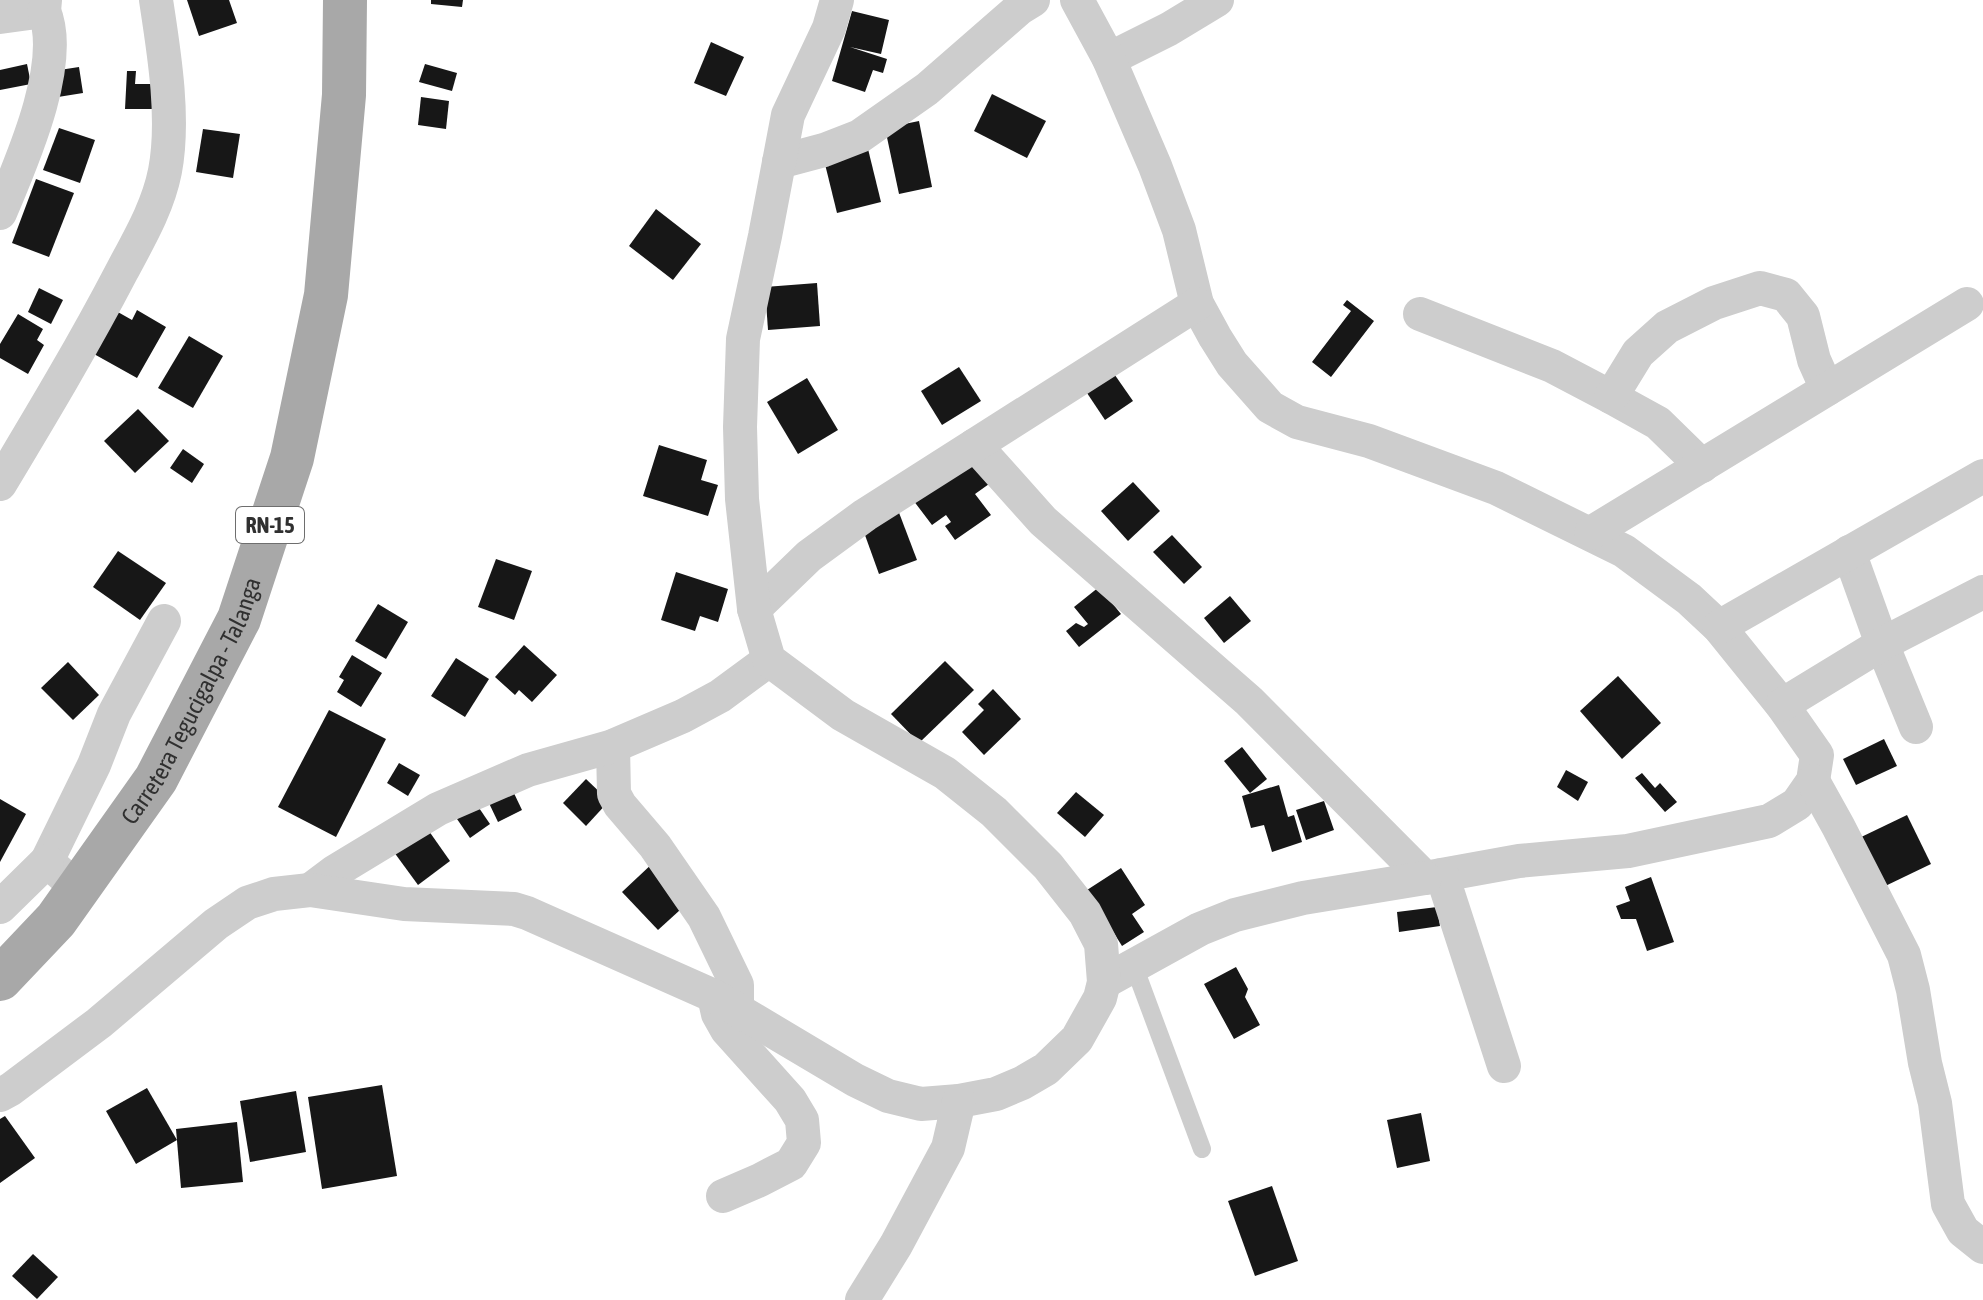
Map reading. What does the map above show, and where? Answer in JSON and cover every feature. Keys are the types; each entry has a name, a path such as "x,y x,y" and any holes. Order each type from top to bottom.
{"main road":[{"name":"Carretera Tegucigalpa - Talanga","path":"0,979 56,920 63,875 156,779 239,619 292,458 326,295 344,95 345,0"}],"street":[{"path":"0,484 98,316 158,201 166,168 168,117 165,59 156,0"},
{"path":"0,1095 99,1023 216,924 247,903 274,894 310,890 404,904 514,909 725,1004 888,1096 921,1104 996,1094 1046,1069 1077,1039 1100,998 1104,982 1101,944 1085,913 1048,866 994,812 945,773 843,715 769,660 754,609 742,499 743,339 788,115 829,28 837,0"},
{"path":"779,162 860,136 927,89 1033,0"},
{"path":"1077,0 1109,59 1155,166 1179,230 1197,304 1232,364 1270,407 1297,422 1369,441 1496,488 1624,551 1689,599 1719,627 1782,705 1817,755 1813,781 1797,804 1769,821 1628,851 1519,861 1303,898 1235,915 1200,929 1104,982"},
{"path":"1109,59 1169,29 1217,0"},
{"path":"0,17 44,6 50,25 49,58 35,129 0,213"},
{"path":"0,136 35,129"},
{"path":"1611,397 1638,353 1667,327 1714,303 1760,288 1786,295 1803,316 1814,360 1827,389"},
{"path":"754,609 809,556 865,515 1197,304"},
{"path":"1591,533 1967,304"},
{"path":"1420,314 1552,366 1611,397 1658,423 1702,466"},
{"path":"975,445 1043,521 1249,701 1433,876 1504,1066"},
{"path":"1719,627 1983,476"},
{"path":"1849,552 1916,727"},
{"path":"1782,705 1882,644 1983,592"},
{"path":"0,907 63,875 94,765 114,714 164,621"},
{"path":"310,890 438,809 528,770 613,746 683,716 720,696 769,660"},
{"path":"613,746 614,794 704,917 737,985 718,1014 727,1030 790,1100 802,1120 804,1143 791,1164 723,1196"},
{"path":"1813,781 1904,955 1935,1103 1948,1204 1963,1231 1983,1247"},
{"path":"862,1300 896,1245 948,1148 959,1101"}],"lane":[{"path":"1134,966 1202,1149"}],"building":[{"path":"187,0 229,0 237,23 199,36"},
{"path":"431,0 463,0 462,7 431,4"},
{"path":"852,11 889,20 881,54 850,47 887,59 883,73 873,70 865,92 832,81"},
{"path":"711,42 744,57 726,96 694,83"},
{"path":"27,64 31,84 0,90 0,70"},
{"path":"425,64 457,73 452,91 419,82"},
{"path":"79,67 83,93 58,97 53,71"},
{"path":"127,71 136,71 135,84 156,84 155,109 125,109"},
{"path":"992,94 1046,121 1027,158 974,131"},
{"path":"421,97 449,101 446,129 418,125"},
{"path":"919,121 932,187 899,194 885,128"},
{"path":"59,128 95,140 80,183 43,170"},
{"path":"203,129 240,134 233,178 196,172"},
{"path":"868,149 881,202 837,213 824,160"},
{"path":"36,179 74,193 49,257 12,243"},
{"path":"656,209 701,244 673,280 629,246"},
{"path":"817,283 820,326 768,330 765,287"},
{"path":"39,288 63,300 51,324 28,312"},
{"path":"1347,300 1374,321 1331,377 1312,362 1351,311 1343,305"},
{"path":"109,307 132,320 137,310 166,327 137,378 85,349"},
{"path":"18,314 43,329 37,340 44,345 28,374 0,358 0,344"},
{"path":"189,336 223,356 193,408 158,388"},
{"path":"959,367 981,401 942,425 921,391"},
{"path":"1110,368 1133,401 1105,420 1083,387"},
{"path":"807,378 838,430 798,454 767,402"},
{"path":"138,409 169,441 135,473 104,441"},
{"path":"659,445 707,460 701,480 718,485 708,516 643,496"},
{"path":"183,449 204,464 192,483 170,468"},
{"path":"974,450 996,479 975,494 991,515 955,540 945,526 951,522 946,515 932,525 910,496"},
{"path":"1133,482 1160,511 1128,541 1101,511"},
{"path":"898,510 917,560 879,574 861,524"},
{"path":"1172,535 1202,567 1184,584 1153,552"},
{"path":"118,551 166,583 140,620 93,587"},
{"path":"496,559 532,571 514,620 478,607"},
{"path":"676,572 728,589 718,622 700,616 695,631 661,620"},
{"path":"1099,587 1121,614 1079,647 1066,631 1076,623 1084,627 1088,624 1074,607"},
{"path":"1230,596 1251,621 1224,643 1204,618"},
{"path":"378,604 408,622 386,659 355,641"},
{"path":"524,645 557,675 532,702 519,690 515,695 495,677"},
{"path":"352,655 382,673 361,707 337,692 344,680 339,677"},
{"path":"456,658 489,679 465,717 431,696"},
{"path":"945,661 974,690 919,743 891,714"},
{"path":"68,662 99,695 73,720 41,688"},
{"path":"1618,676 1661,723 1622,759 1580,711"},
{"path":"993,689 1021,719 984,755 962,732 984,710 978,704"},
{"path":"329,710 386,739 336,837 278,807"},
{"path":"1884,739 1897,766 1856,785 1843,759"},
{"path":"1242,747 1267,779 1250,793 1224,761"},
{"path":"399,763 420,775 408,796 387,783"},
{"path":"1566,770 1588,782 1578,801 1557,787"},
{"path":"1642,773 1655,788 1660,783 1677,802 1665,812 1635,778"},
{"path":"586,779 609,801 586,826 563,803"},
{"path":"1279,785 1288,817 1294,815 1302,842 1272,852 1264,825 1251,828 1242,796"},
{"path":"511,787 522,810 498,822 487,799"},
{"path":"1076,792 1104,815 1085,837 1057,813"},
{"path":"0,799 26,814 0,862"},
{"path":"1324,801 1334,830 1306,840 1296,810"},
{"path":"477,805 490,824 470,838 457,819"},
{"path":"1907,815 1931,864 1879,889 1855,840"},
{"path":"424,824 450,861 418,885 391,848"},
{"path":"655,861 691,900 658,930 622,892"},
{"path":"1121,868 1145,905 1132,914 1144,932 1122,946 1087,890"},
{"path":"1651,877 1674,942 1647,951 1636,919 1621,919 1616,906 1630,901 1625,887"},
{"path":"1437,907 1440,926 1399,932 1397,912"},
{"path":"1236,967 1248,989 1245,997 1260,1025 1234,1039 1204,984"},
{"path":"382,1085 397,1176 322,1189 308,1097"},
{"path":"147,1088 177,1140 136,1164 106,1111"},
{"path":"296,1091 306,1152 250,1162 240,1101"},
{"path":"1421,1113 1430,1161 1397,1168 1387,1120"},
{"path":"5,1116 35,1158 0,1183 0,1119"},
{"path":"237,1122 243,1182 181,1188 176,1129"},
{"path":"1272,1186 1298,1261 1255,1276 1228,1201"},
{"path":"33,1254 58,1277 37,1299 12,1276"}]}
